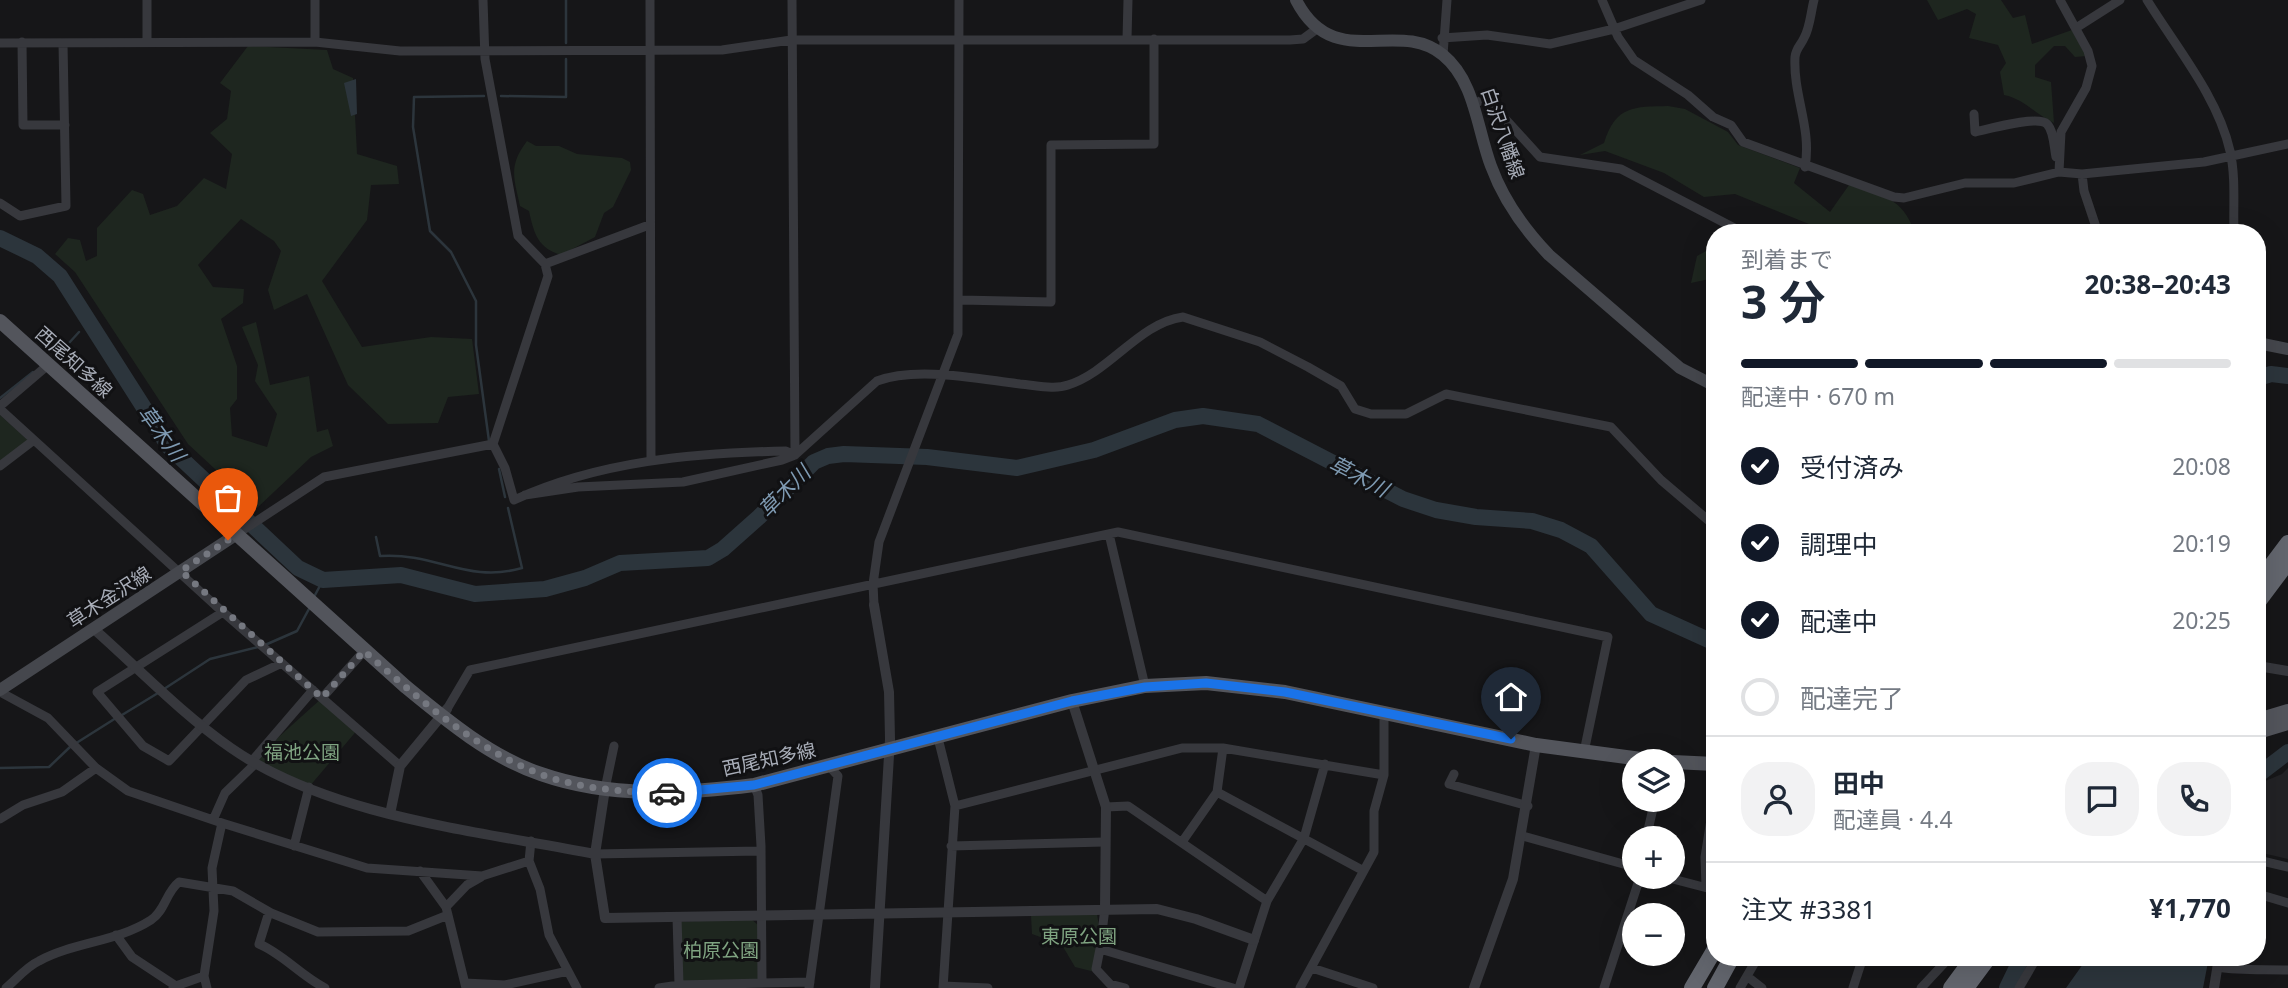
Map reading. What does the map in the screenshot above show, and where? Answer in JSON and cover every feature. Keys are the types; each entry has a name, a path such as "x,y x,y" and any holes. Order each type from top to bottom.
{"highway":[{"path":"2266,572 2288,543"},
{"path":"2266,591 2288,562"},
{"path":"1692,988 1706,964"},
{"path":"1714,988 1727,966"},
{"path":"1954,988 1968,966"},
{"path":"1954,988 1979,966"},
{"path":"1976,988 1989,966"}],"main road":[{"path":"1296,0 1318,28 1354,43 1404,40 1430,47 1443,55"},
{"name":"白沢八幡線","path":"1443,55 1461,76 1496,178 1531,236 1549,256 1680,368 1706,381"},
{"name":"西尾知多線","path":"0,321 242,532 313,605 364,651 503,755 541,774 605,789 679,793 754,785 1072,701 1145,687 1206,683 1250,687 1384,711 1536,745 1622,757"},
{"path":"2266,344 2285,348"},
{"name":"草木金沢線","path":"0,691 242,532"},
{"path":"2266,718 2288,711"},
{"path":"2266,730 2288,723"},
{"path":"1685,763 1706,764"}],"street":[{"path":"147,0 147,43"},
{"path":"315,0 315,42"},
{"path":"483,0 484,50 518,236 545,264 547,282 493,444 505,468 514,500 621,464 757,452 786,451 795,455"},
{"path":"650,0 651,461"},
{"path":"792,0 795,455"},
{"path":"875,988 889,692 873,584 879,542 958,334 961,300 959,0"},
{"path":"1127,39 1128,0"},
{"path":"1443,55 1445,45 1442,38 1447,0"},
{"path":"1602,0 1614,29 1634,60 1688,95 1713,117 1731,125 1743,142 1805,167 1904,198 1954,185 2014,183 2059,167 2082,174 2231,156 2288,144"},
{"path":"1442,38 1494,35 1550,44 1614,29 1701,0"},
{"path":"1805,167 1808,131 1800,109 1795,60 1797,47 1806,36 1814,0"},
{"path":"2059,167 2061,132 2091,72 2090,56 2060,0"},
{"path":"2076,28 2120,0"},
{"path":"2147,0 2215,110 2231,156 2234,224"},
{"path":"0,43 315,42 400,51 722,50 791,40 1290,40 1303,39 1318,28"},
{"path":"961,300 1051,302 1051,145 1153,144 1154,39"},
{"path":"22,43 23,125 65,125"},
{"path":"0,203 20,216 66,206 63,43"},
{"path":"1472,106 1482,100 1489,101 1536,154 1545,159 1621,169 1727,224"},
{"path":"1974,114 1975,132 2031,120 2042,121 2050,130 2059,167"},
{"path":"2082,174 2096,224"},
{"path":"545,264 649,225"},
{"path":"524,495 578,487 683,482 795,455 877,381 889,376 943,375 1049,387 1068,386 1101,368 1137,340 1174,318 1183,317 1260,342 1341,386 1355,409 1371,414 1406,414 1446,394 1611,427 1661,480 1706,518"},
{"path":"48,365 0,407 223,612 400,766"},
{"path":"0,466 34,440"},
{"path":"242,532 256,520 324,477 493,444"},
{"path":"390,814 400,766 445,713 470,670 873,584 883,579 1118,531 1608,637 1584,752"},
{"path":"1109,534 1145,687"},
{"path":"223,612 97,692 143,747 169,761 246,680 282,663"},
{"path":"95,630 201,726 254,762 309,787 390,814 595,854 759,851"},
{"path":"322,698 364,651"},
{"path":"2266,667 2288,671"},
{"path":"207,988 204,976 214,911 212,868 225,793 313,690"},
{"path":"0,691 48,718 96,768 128,791 367,868 482,876"},
{"path":"1072,701 1106,807 1105,908 1096,969 1110,984 1125,988"},
{"path":"1300,988 1374,852 1374,811 1384,775 1384,711"},
{"path":"938,738 955,806 943,987 984,985 988,988"},
{"path":"1474,988 1514,879 1536,745"},
{"path":"614,746 595,854 606,918 1157,909 1196,919 1254,940"},
{"path":"955,806 1182,748 1223,748 1384,775"},
{"path":"1182,842 1217,792 1223,748"},
{"path":"1239,988 1267,901 1304,838 1325,764"},
{"path":"659,988 762,983 810,985 838,776 829,766"},
{"path":"0,819 23,805 62,792 96,768"},
{"path":"1454,774 1449,785 1528,806"},
{"path":"754,785 758,795 762,983"},
{"path":"294,846 309,787"},
{"path":"1217,792 1362,870"},
{"path":"1106,807 1128,806 1267,901"},
{"path":"1523,836 1622,864"},
{"path":"531,841 528,861 540,890 549,935 577,988"},
{"path":"951,846 1104,842"},
{"path":"6,988 38,961 116,935 152,919 164,904 171,888 179,882 233,891 303,928 318,932 408,932 447,911 467,885 482,876 528,861"},
{"path":"2266,862 2288,867"},
{"path":"421,871 447,911 466,986 505,985 568,971"},
{"path":"1685,882 1706,888"},
{"path":"2266,896 2288,903"},
{"path":"270,912 259,944 277,951 286,964 325,988"},
{"path":"677,917 679,987"},
{"path":"116,935 132,957 173,987 204,976"},
{"path":"1604,988 1622,943"},
{"path":"1100,949 1214,985 1233,988"},
{"path":"1740,988 1754,966"},
{"path":"1857,988 1861,966"},
{"path":"1921,988 1942,966"},
{"path":"2020,988 2031,966"},
{"path":"2214,988 2218,966"},
{"path":"2228,966 2239,971 2256,968 2288,970"},
{"path":"1312,968 1373,988"},
{"path":"1748,977 1762,988"}],"shaded area":[{"path":"356,79 357,114 351,116 344,83"},
{"path":"2288,768 2288,859 2266,854 2266,781 2282,774"},
{"path":"2082,966 2207,966 2203,988 2066,988"}],"green space":[{"path":"1927,0 2001,0 2013,18 2025,15 2032,44 2072,30 2086,56 2075,57 2065,46 2054,46 2035,65 2035,77 2051,82 2054,123 2018,100 2004,95 2000,72 2006,63 1998,45 1969,38 1976,14 1967,9 1938,20"},
{"path":"248,46 327,50 333,69 353,78 357,154 397,166 399,184 371,185 367,220 322,281 362,347 431,337 472,339 479,394 448,397 438,423 388,424 348,385 307,294 274,310 268,290 281,251 274,241 241,219 198,265 213,287 244,289 243,303 221,319 237,366 237,399 230,408 232,436 267,447 277,414 255,381 258,365 242,327 256,322 270,385 309,376 317,432 328,429 333,446 311,457 257,508 188,444 75,272 55,254 68,238 80,240 86,261 97,256 97,228 132,190 143,194 150,215 177,206 204,178 226,189 232,154 210,133 227,119 231,91 220,83"},
{"path":"1668,106 1685,109 1728,132 1738,145 1800,168 1794,183 1830,212 1849,185 1890,200 1904,211 1911,224 1809,224 1735,194 1704,197 1664,173 1605,151 1580,155 1604,143 1614,121 1621,115 1645,107"},
{"path":"527,141 536,146 559,146 577,154 622,158 630,162 631,170 613,207 604,213 595,237 561,255 542,244 535,233 529,211 520,206 514,172 517,158"},
{"path":"1706,251 1706,280 1691,283 1697,256"},
{"path":"0,415 29,441 0,463"},
{"name":"福池公園","path":"322,698 359,728 309,787 252,761"},
{"name":"東原公園","path":"1097,914 1103,952 1099,973 1075,967 1062,945 1032,934 1031,916"},
{"name":"柏原公園","path":"750,918 758,925 762,983 681,981 680,922"}],"waterway":[{"path":"566,0 566,43"},
{"path":"501,96 566,97 566,59"},
{"path":"484,96 414,97 413,127 430,231 451,252 476,301 476,345 489,441"},
{"name":"草木川","path":"0,238 37,256 60,276 169,447 298,568 323,580 401,575 475,594 545,589 585,578 620,563 708,558 723,549 759,517 814,462 828,456 844,454 927,457 1017,468 1094,450 1175,420 1203,416 1258,424 1403,499 1436,510 1476,517 1532,521 1561,530 1591,546 1651,614 1706,639"},
{"path":"59,354 79,332"},
{"path":"0,398 33,372"},
{"name":"草木川","path":"2266,376 2288,376"},
{"path":"499,469 505,497"},
{"path":"376,537 380,556 418,558 484,572 522,568 508,508"},
{"path":"314,597 323,580"},
{"path":"265,645 297,631 310,607"},
{"path":"164,689 210,659 258,647"},
{"path":"122,715 158,693"},
{"path":"0,768 49,767 70,747 116,718"},
{"path":"2266,769 2288,752"},
{"path":"2007,988 2018,966"}],"way so far":[{"path":"228,540 181,571 223,612 322,698 364,651 442,716 503,755 541,774 605,789 667,793"}],"route":[{"path":"667,793 702,792 754,785 904,748 1072,701 1145,687 1206,683 1285,692 1511,739"}]}
